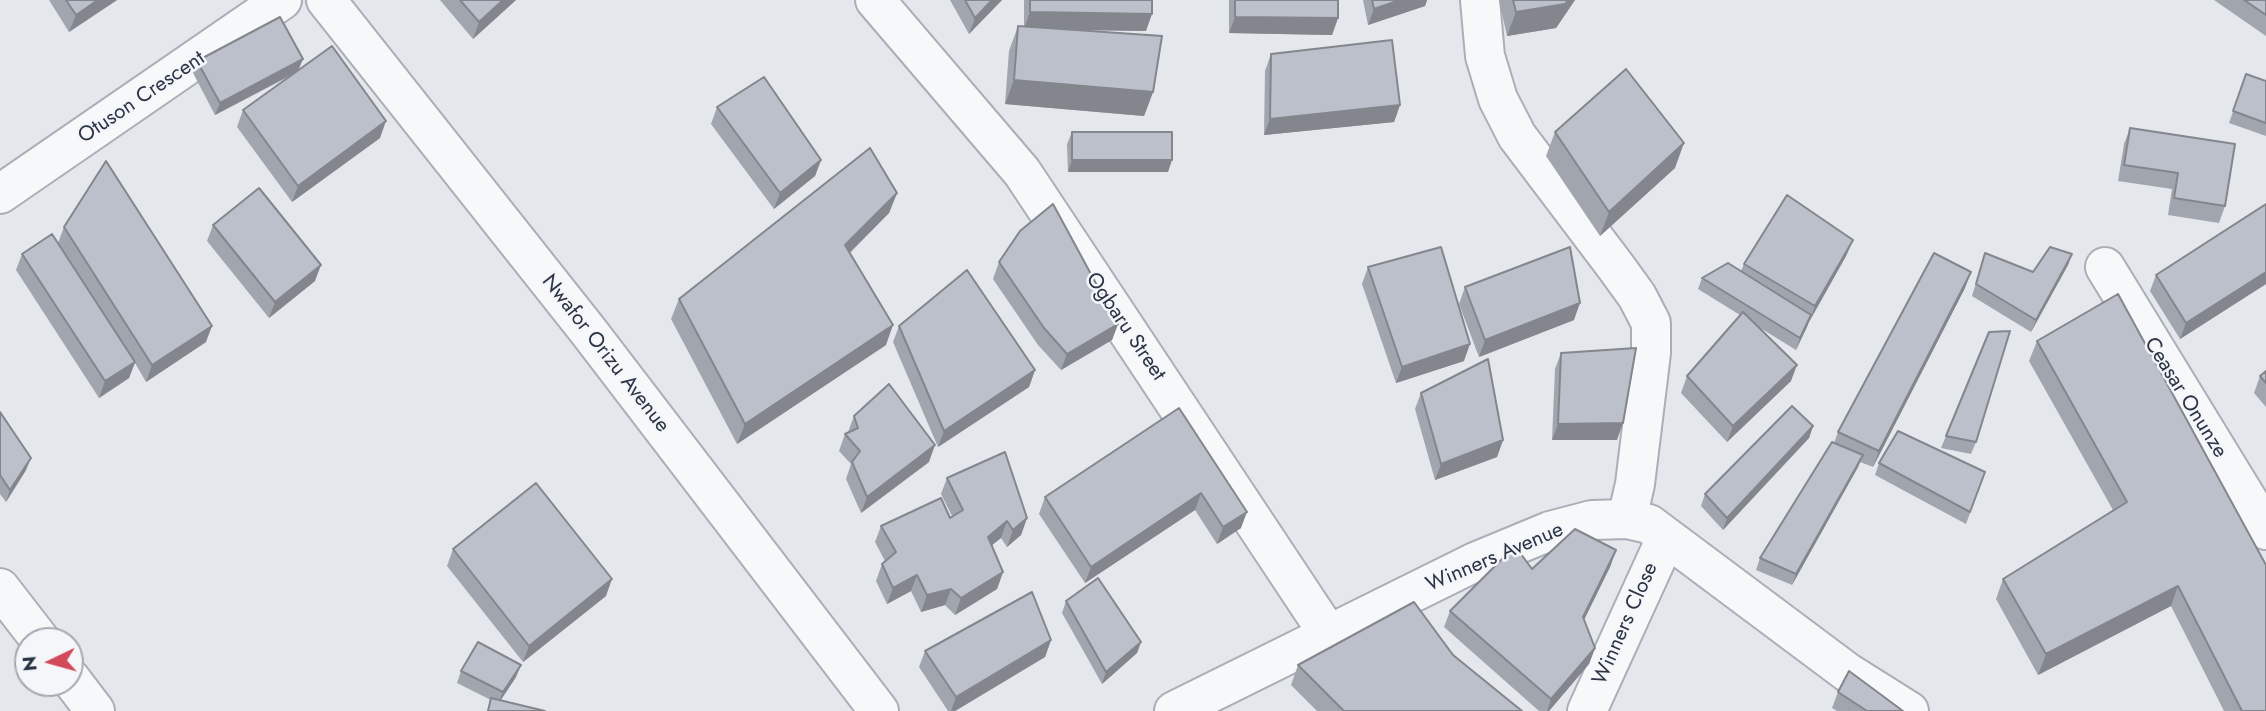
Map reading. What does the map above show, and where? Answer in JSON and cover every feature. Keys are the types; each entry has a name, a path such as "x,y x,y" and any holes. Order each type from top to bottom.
{"street":[{"name":"Otuson Crescent","path":"0,194 282,0"},
{"name":"Nwafor Orizu Avenue","path":"326,0 589,332 879,711"},
{"name":"Ogbaru Street","path":"875,0 1022,172 1329,635"},
{"path":"1480,0 1485,56 1498,99 1517,135 1637,296 1651,323 1651,353 1635,484 1627,519"},
{"name":"Ceasar Onunze","path":"2105,267 2266,530"},
{"name":"Winners Avenue","path":"1174,711 1475,562 1550,531 1592,520 1627,519 1649,524 1847,672 1909,711"},
{"name":"Winners Close","path":"1587,711 1666,538"},
{"path":"0,588 30,627"},
{"path":"84,696 95,711"}],"building":[{"path":"66,0 98,0 76,15"},
{"path":"460,0 503,0 479,22"},
{"path":"965,0 992,0 975,18"},
{"path":"1030,0 1152,0 1152,14 1030,12"},
{"path":"1235,0 1338,0 1338,18 1235,17"},
{"path":"1372,0 1400,0 1374,9"},
{"path":"1513,0 1568,0 1565,4 1516,12"},
{"path":"2244,0 2266,0 2266,15"},
{"path":"280,17 303,59 220,103 197,61"},
{"path":"1018,26 1162,36 1153,92 1014,80"},
{"path":"1392,40 1400,105 1270,119 1271,54"},
{"path":"332,46 386,121 298,186 243,110"},
{"path":"1626,69 1684,143 1609,212 1555,132"},
{"path":"2246,74 2266,81 2266,123 2233,111"},
{"path":"764,77 821,160 780,193 717,107"},
{"path":"2130,128 2235,144 2225,206 2174,198 2178,173 2124,165"},
{"path":"1072,132 1172,132 1172,160 1072,160"},
{"path":"870,148 897,193 845,245 893,325 745,424 679,299"},
{"path":"106,161 212,326 152,365 64,227"},
{"path":"259,188 321,265 275,302 213,225"},
{"path":"1787,195 1853,240 1815,306 1744,264"},
{"path":"1053,204 1118,324 1067,354 1044,328 999,262 1020,231"},
{"path":"2266,204 2266,272 2186,323 2156,275"},
{"path":"52,234 135,362 105,381 22,254"},
{"path":"1441,247 1470,344 1402,367 1368,267"},
{"path":"1570,247 1580,303 1485,340 1465,287"},
{"path":"2050,247 2072,254 2036,320 1976,284 1985,253 2033,272"},
{"path":"1934,253 1971,272 1879,451 1838,432"},
{"path":"1728,263 1811,315 1800,338 1702,278"},
{"path":"967,270 1035,370 944,431 899,326"},
{"path":"2118,294 2266,565 2266,711 2242,711 2178,586 2046,654 2003,579 2127,502 2037,341"},
{"path":"1743,312 1797,365 1733,426 1687,376"},
{"path":"2010,331 1976,442 1946,436 1989,332"},
{"path":"1636,348 1623,423 1558,424 1561,353"},
{"path":"1488,359 1503,440 1441,464 1421,393"},
{"path":"2266,371 2266,383 2260,376"},
{"path":"889,384 935,445 867,497 852,462 860,451 845,434 858,428 854,416"},
{"path":"1792,406 1813,426 1727,518 1705,494"},
{"path":"1179,408 1247,512 1223,527 1201,493 1091,567 1045,497"},
{"path":"0,412 31,458 10,490 0,475"},
{"path":"1898,431 1985,472 1970,512 1879,463"},
{"path":"1832,442 1863,455 1796,574 1760,558"},
{"path":"1005,452 1027,518 1013,530 1007,521 988,537 1003,572 961,598 951,589 927,595 917,575 893,588 882,564 896,552 881,526 941,498 950,518 963,510 947,478"},
{"path":"536,483 612,579 529,646 453,549"},
{"path":"1575,529 1616,550 1583,617 1595,648 1551,699 1450,611 1515,546 1532,569"},
{"path":"1098,578 1141,642 1106,672 1066,601"},
{"path":"1032,592 1051,640 956,697 925,651"},
{"path":"1414,602 1453,655 1522,711 1344,711 1298,665"},
{"path":"478,642 521,665 503,692 461,671"},
{"path":"1849,671 1903,711 1867,711 1838,692"},
{"path":"491,698 545,711 488,711"}]}
